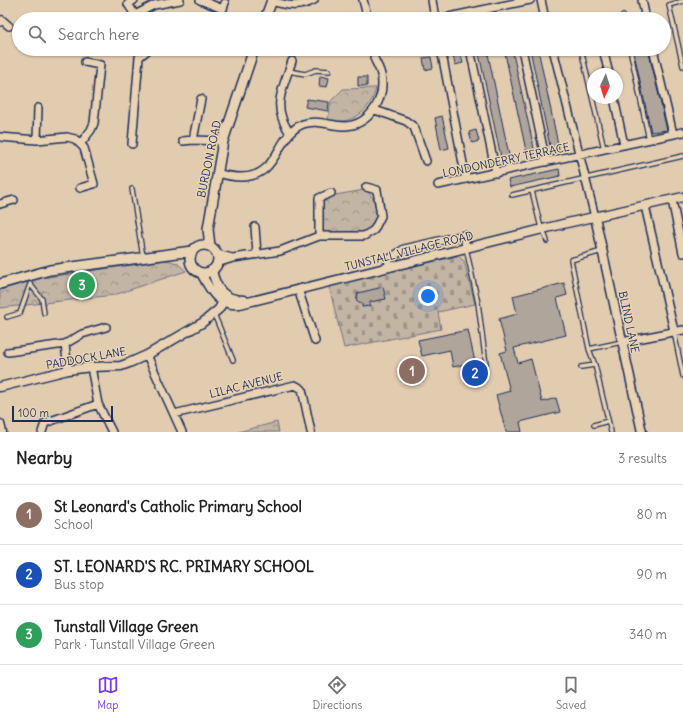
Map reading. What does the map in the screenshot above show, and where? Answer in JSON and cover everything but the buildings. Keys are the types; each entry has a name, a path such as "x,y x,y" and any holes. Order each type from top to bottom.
{"main road":[{"path":"267,12 271,1"},
{"name":"BURDON ROAD","path":"210,246 208,229 223,141 252,56"},
{"name":"BURDON ROAD","path":"195,248 208,229"},
{"path":"0,284 29,280 65,268 174,254 195,248 210,246 216,263 201,273 194,269 190,263 174,254"},
{"path":"190,263 189,258 195,248"}],"street":[{"path":"146,0 151,7"},
{"path":"141,12 151,7 180,0"},
{"path":"200,0 223,9 225,3"},
{"path":"271,1 289,6 304,4 314,0"},
{"path":"363,0 366,12"},
{"path":"432,0 434,12"},
{"path":"473,12 530,0"},
{"path":"541,0 544,12"},
{"path":"642,0 645,12"},
{"path":"131,2 134,12"},
{"path":"0,22 2,20 9,26"},
{"path":"132,144 140,56"},
{"path":"442,56 466,179"},
{"path":"471,56 496,173"},
{"path":"523,56 546,162"},
{"path":"555,56 578,155 595,217"},
{"path":"604,56 607,68"},
{"path":"655,56 673,134"},
{"path":"217,174 242,177 257,174 272,162 289,132 303,124 320,122 346,126 365,118 375,110 382,85 381,75 374,58"},
{"path":"289,132 282,122 279,112 280,99 292,61"},
{"path":"80,143 91,130 94,123 100,70 100,65 84,62"},
{"path":"193,140 201,99"},
{"path":"615,104 624,145"},
{"path":"37,140 38,108"},
{"path":"375,110 406,121 414,127 426,161"},
{"name":"LONDONDERRY TERRACE","path":"438,185 683,132"},
{"path":"0,137 37,140 67,137 80,143 90,165 94,184 80,188"},
{"path":"183,142 193,140 223,141"},
{"path":"224,299 222,293 216,285 216,263 232,258 280,251 319,236 364,236 374,230 381,216 377,190 366,186"},
{"path":"319,236 318,198 331,193"},
{"name":"TUNSTALL VILLAGE ROAD","path":"224,299 234,305 542,229 683,197"},
{"path":"0,204 14,200"},
{"path":"672,200 683,253"},
{"path":"645,206 674,331"},
{"name":"BLIND LANE","path":"595,217 642,432"},
{"path":"255,227 257,254"},
{"path":"390,267 388,260 404,249 464,235 466,248"},
{"path":"201,273 214,296 224,299"},
{"path":"298,289 315,341"},
{"name":"PADDOCK LANE","path":"0,387 68,370 91,367 121,366 147,355 214,314 224,299"},
{"path":"8,352 65,344 82,334 106,327"},
{"path":"622,342 683,330"},
{"path":"65,344 68,370"},
{"path":"147,355 182,432"},
{"path":"91,367 98,404 112,432"},
{"name":"LILAC AVENUE","path":"174,414 295,385 302,389 310,432"},
{"path":"42,432 45,423 53,419 98,404"},
{"path":"0,424 2,432"}],"lane":[{"path":"683,1 670,5 683,66"},
{"path":"583,56 604,149"},
{"path":"631,56 649,140"},
{"path":"289,72 305,74 316,70 329,71"},
{"path":"512,195 585,180 683,156"},
{"path":"132,189 143,258"},
{"path":"532,191 542,229 547,241"},
{"path":"466,248 478,303 486,364"},
{"path":"602,251 571,260 589,349 595,364 611,432"},
{"path":"29,280 42,299 44,313"},
{"path":"7,317 20,313 29,280"},
{"path":"214,314 219,323 218,328 233,360"},
{"path":"674,331 683,376"},
{"path":"589,349 622,342"},
{"path":"581,367 595,364"},
{"path":"594,425 608,421"}],"green space":[{"path":"376,88 370,104 359,115 344,121 328,120 331,101 343,89"},
{"path":"365,190 369,193 373,200 376,222 364,231 358,233 345,235 323,235 323,202 335,195"},
{"path":"458,256 464,261 475,304 438,312 441,329 344,348 329,286"},
{"path":"166,260 177,263 186,271 114,295 0,308 0,290 42,278"},
{"path":"277,422 279,432 238,432"}],"place":[{"name":"Tunstall Village Green","path":"82,285"},
{"name":"St Leonard's Catholic Primary School","path":"412,371"},
{"name":"ST. LEONARD'S RC. PRIMARY SCHOOL","path":"475,373"}]}
